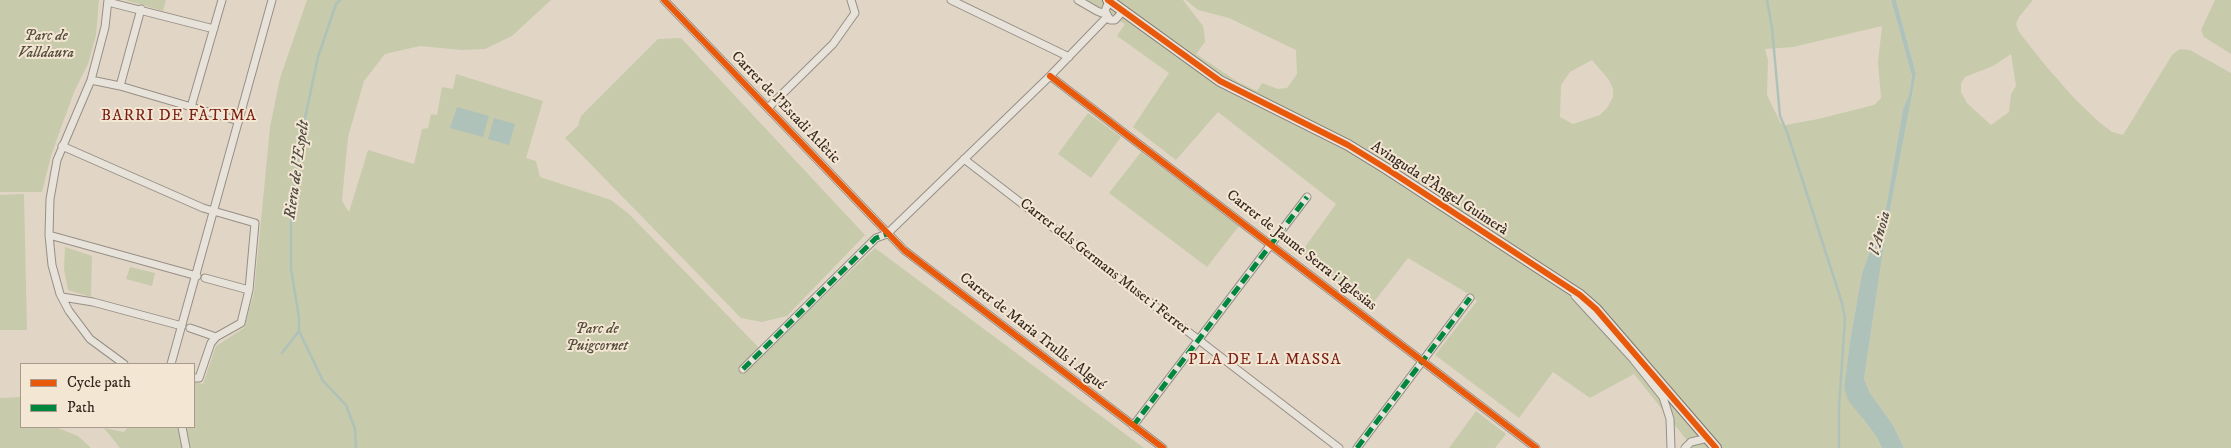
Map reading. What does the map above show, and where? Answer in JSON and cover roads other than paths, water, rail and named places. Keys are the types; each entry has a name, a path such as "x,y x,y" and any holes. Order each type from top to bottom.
{"street":[{"path":"191,107 222,0"},
{"path":"171,363 197,276 272,0"},
{"name":"Carrer de l'Estadi Atlètic","path":"664,0 887,234"},
{"path":"768,108 834,44 855,13 851,0"},
{"path":"951,0 1069,57"},
{"path":"1078,0 1115,20 1124,10"},
{"path":"743,368 876,238 887,234 1069,57 1106,14 1109,0"},
{"name":"Avinguda d'Àngel Guimerà","path":"1109,0 1220,81 1348,145 1563,283 1596,309 1716,448"},
{"path":"123,363 90,339 80,327 62,297 52,265 49,235 50,199 57,160 91,80 105,27 108,1 214,29"},
{"path":"120,86 141,9"},
{"name":"Carrer de Jaume Serra i Iglesias","path":"1050,76 1272,244 1536,448"},
{"path":"91,80 120,86 239,121"},
{"path":"62,146 204,208 255,223 249,290 241,323 216,337 211,343 199,378 195,378"},
{"name":"Carrer dels Germans Muset i Ferrer","path":"964,159 1339,448"},
{"path":"1133,426 1307,197"},
{"name":"Carrer de Maria Trulls i Algué","path":"887,234 904,250 1163,448"},
{"path":"49,235 197,276"},
{"path":"205,278 249,290"},
{"path":"1563,283 1633,359 1663,397 1670,419 1671,448"},
{"path":"62,297 93,302 182,326"},
{"path":"1357,448 1470,298"},
{"path":"190,328 216,337"},
{"path":"182,428 186,448"},
{"path":"1685,448 1691,442 1708,438"},
{"path":"1701,448 1708,438"}],"water":[{"name":"l'Anoia","path":"1891,0 1896,0 1916,74 1886,231 1864,379 1870,393 1893,425 1904,448 1882,448 1876,436 1848,400 1844,387 1862,273 1886,208 1903,109 1909,95 1912,76"},
{"path":"457,107 489,116 483,137 450,128"},
{"path":"494,118 515,124 509,145 488,139"}],"waterway":[{"name":"Riera de l'Espelt","path":"340,0 336,4 318,57 302,132 291,208 291,269 299,317 299,331 323,381 346,405 355,429 356,448"},
{"path":"1767,0 1772,28 1780,116 1787,132 1842,303 1845,319 1839,407 1839,448"},
{"path":"282,353 299,331"}],"district":[{"name":"BARRI DE FÀTIMA","path":"179,117"},
{"name":"PLA DE LA MASSA","path":"1265,361"}],"park label":[{"name":"Parc de Valldaura","path":"46,46"},
{"name":"Parc de Puigcornet","path":"597,338"}]}
